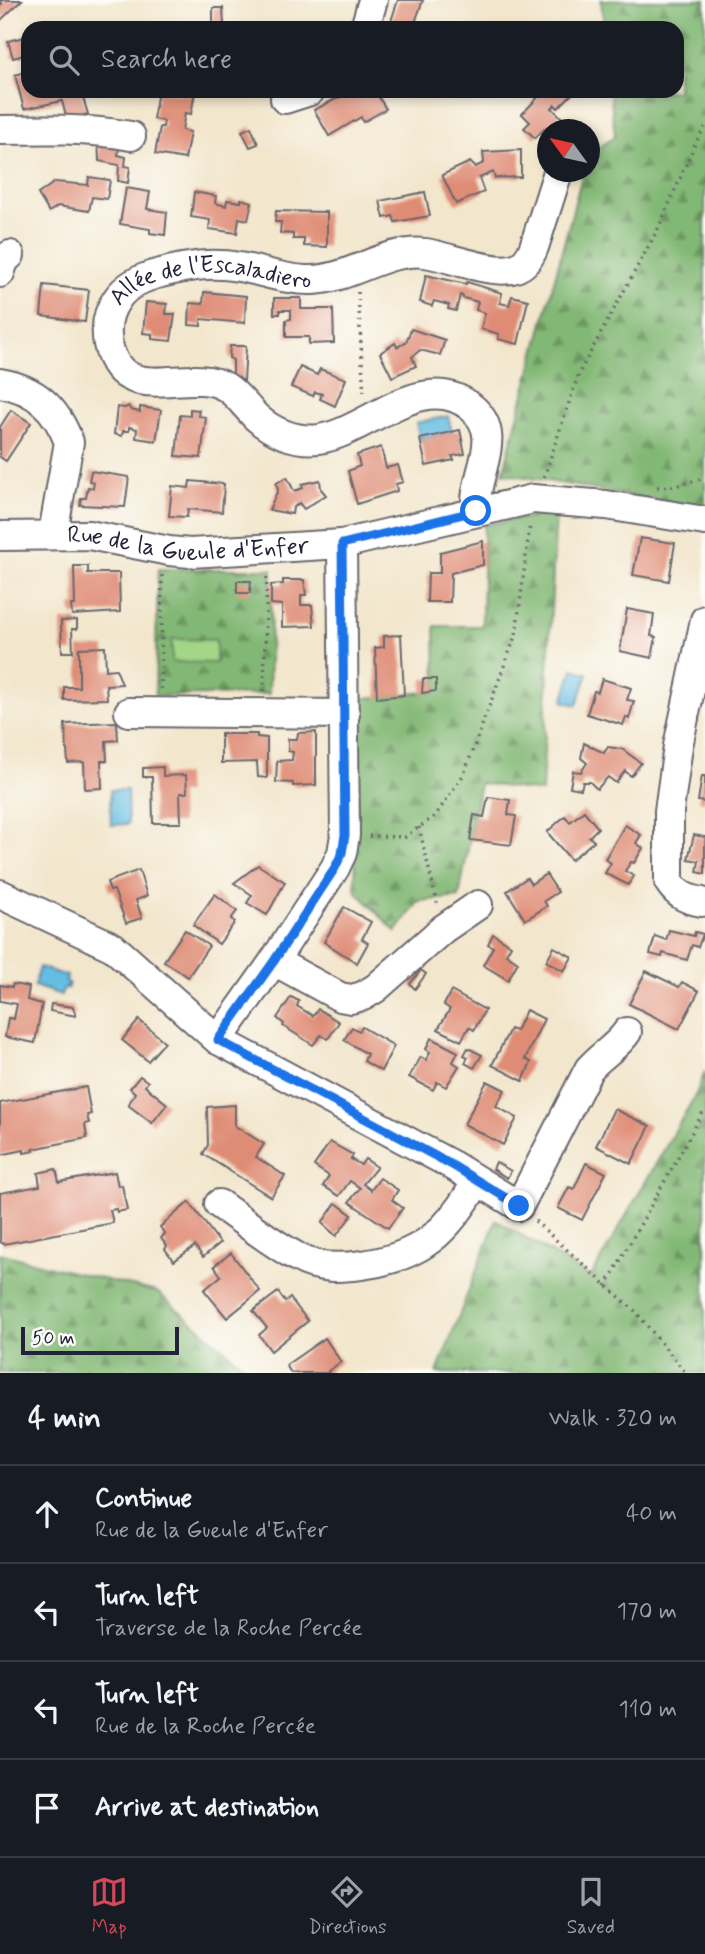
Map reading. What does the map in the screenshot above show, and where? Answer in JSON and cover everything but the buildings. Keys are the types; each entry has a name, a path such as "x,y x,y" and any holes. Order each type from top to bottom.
{"street":[{"path":"367,21 373,0"},
{"path":"0,130 49,128 131,135"},
{"name":"Allée de l'Escaladiero","path":"476,511 476,490 488,450 487,434 485,424 469,405 440,394 426,395 410,399 349,430 317,439 296,438 278,432 258,419 225,387 198,380 159,383 144,382 131,377 114,361 106,336 108,316 117,297 136,281 205,264 237,266 310,280 330,278 408,253 425,253 499,270 519,267 529,258 534,247 555,182"},
{"path":"0,383 19,386 43,400 66,433 69,442 53,534"},
{"name":"Rue de la Gueule d'Enfer","path":"0,536 89,535 163,550 213,552 342,544 533,499 606,505 705,521"},
{"path":"218,1040 274,961 342,853 345,835 345,714 342,544"},
{"path":"702,902 684,898 669,882 669,811 678,746 705,620"},
{"path":"129,712 345,714"},
{"path":"0,894 113,947 218,1040 452,1165 519,1206 589,1069 604,1053 622,1041 627,1032"},
{"path":"274,961 340,997 351,999 363,996 376,988 443,929 478,905"},
{"path":"219,1204 301,1260 337,1269 390,1261 410,1253 447,1225 477,1181"}],"path":[{"path":"345,835 405,837 435,816 464,774 516,634 533,499 549,466 579,373 658,229 705,127"},
{"path":"356,269 366,422"},
{"path":"263,713 267,549"},
{"path":"160,712 163,550"},
{"path":"419,827 443,929"},
{"path":"606,1286 705,1109"},
{"path":"519,1206 635,1311 686,1373"}],"green space":[{"path":"601,0 705,0 705,509 503,473 580,182 600,182 600,147 615,136 611,98 684,98 684,21 603,21"},
{"path":"556,512 542,792 480,783 459,897 419,901 396,932 355,890 358,699 436,691 435,626 482,626 484,525"},
{"path":"158,569 272,569 269,694 155,696"},
{"path":"172,639 216,640 216,663 172,662"},
{"path":"705,1071 705,1373 437,1373 496,1220 591,1277 696,1094"},
{"path":"0,1253 157,1292 252,1373 0,1373"}],"water":[{"path":"448,416 452,432 420,439 416,423"},
{"path":"573,669 588,674 577,705 563,701"},
{"path":"110,790 127,790 128,824 111,825"},
{"path":"39,967 67,976 66,982 69,983 61,995 34,986"}],"route":[{"path":"476,511 342,544 345,714 345,835 342,853 274,961 218,1040 452,1165 519,1206"}]}
